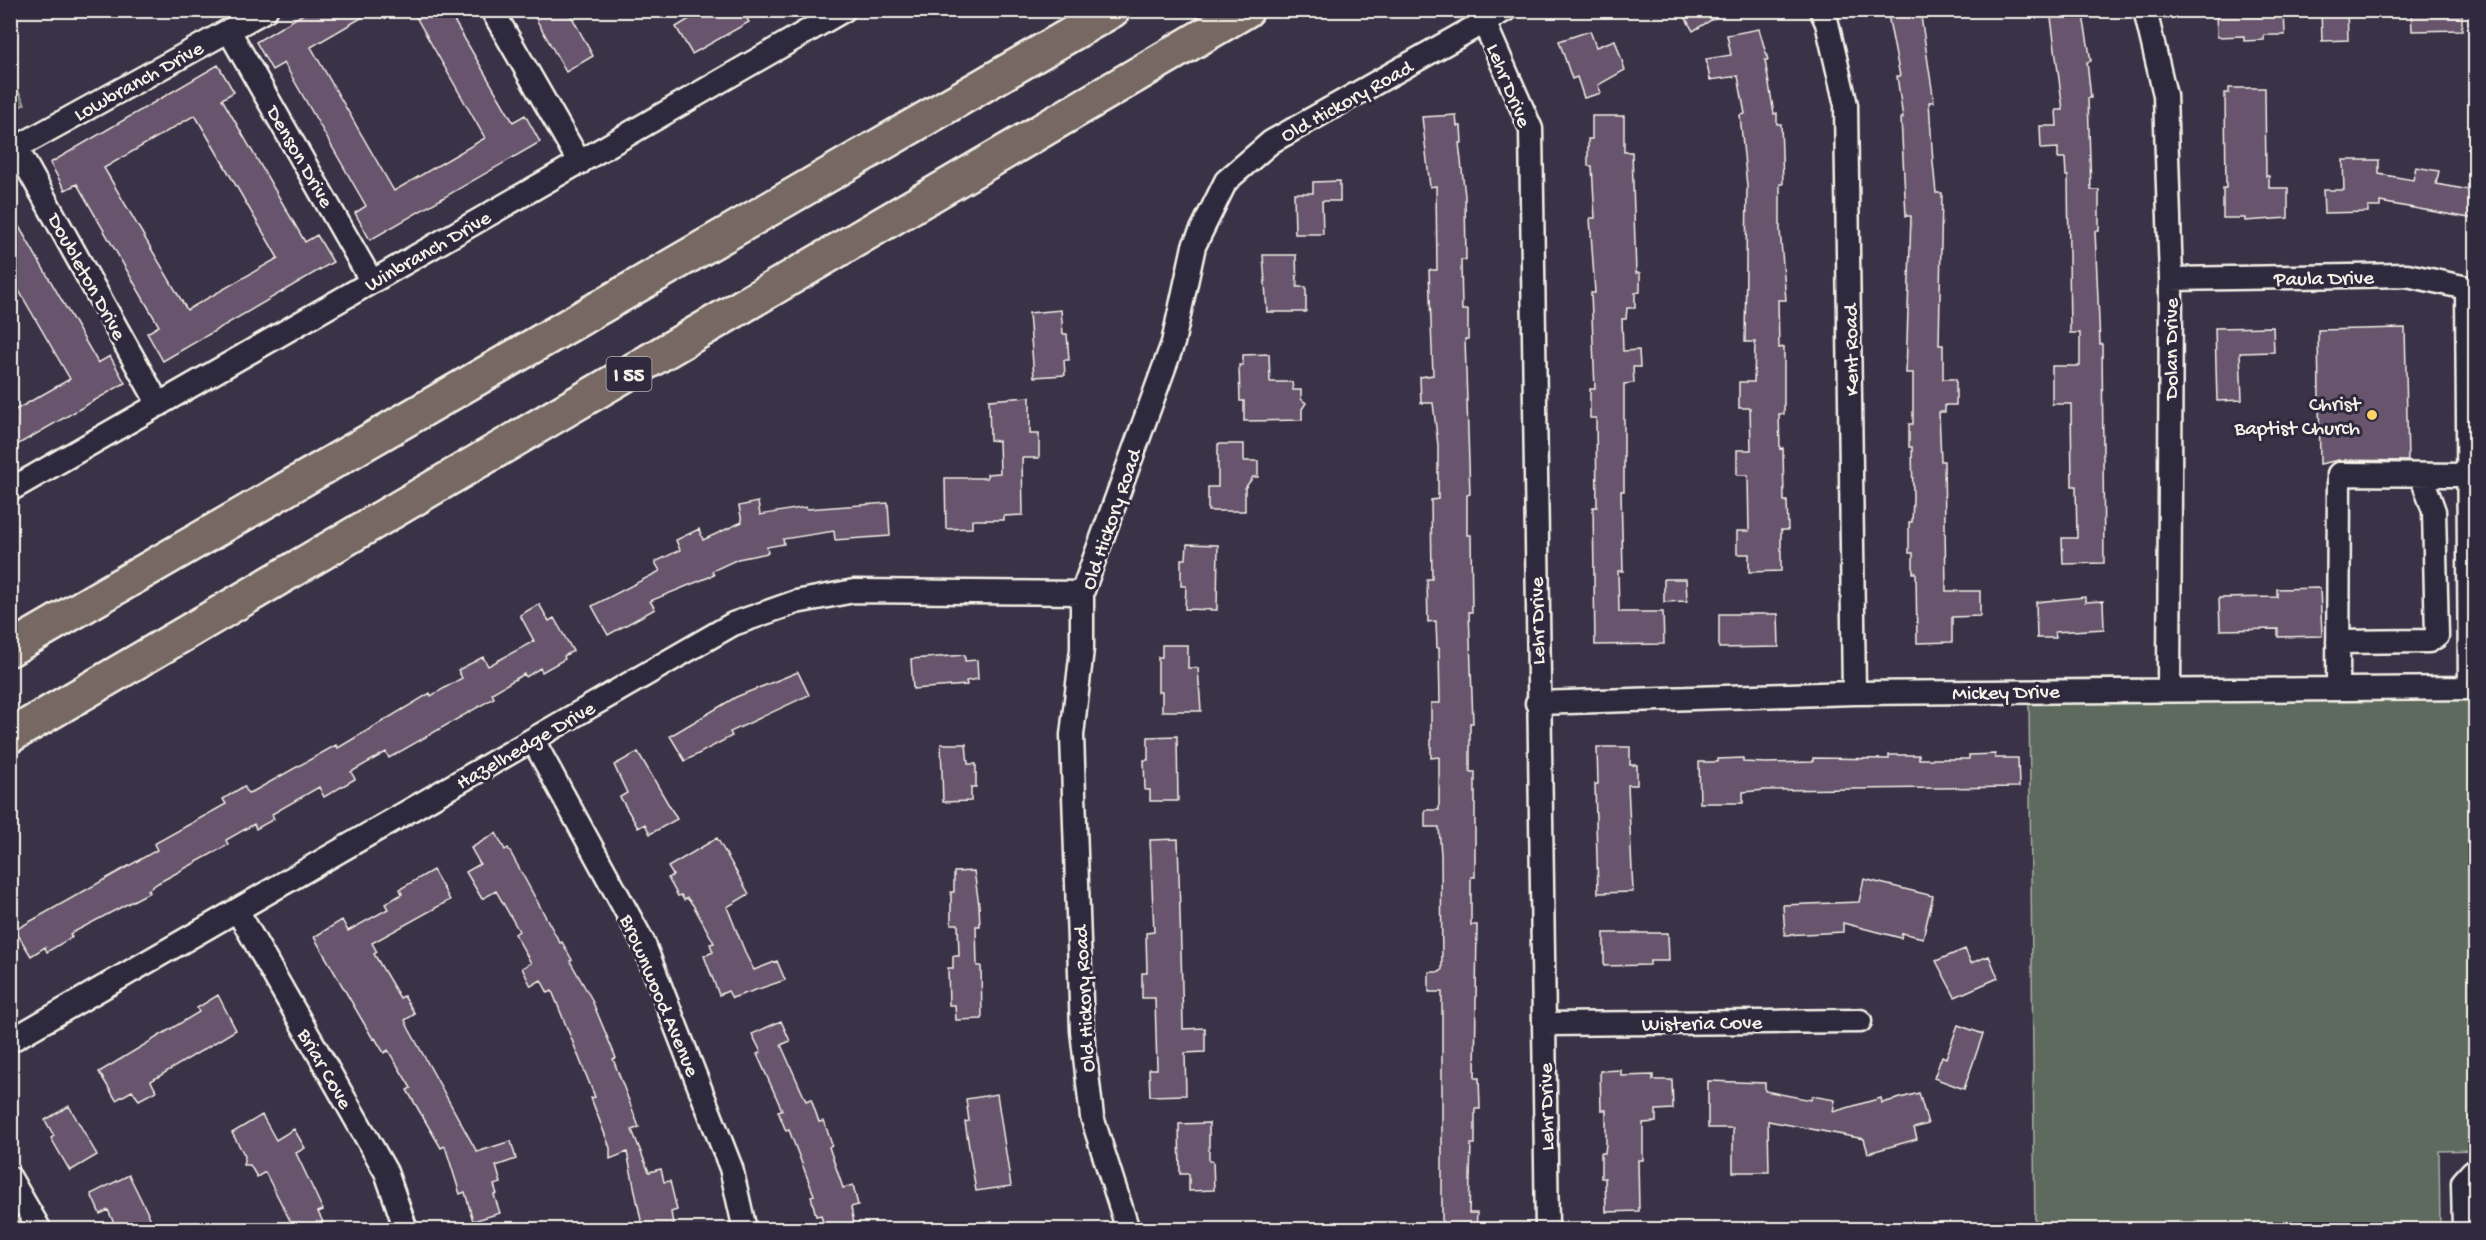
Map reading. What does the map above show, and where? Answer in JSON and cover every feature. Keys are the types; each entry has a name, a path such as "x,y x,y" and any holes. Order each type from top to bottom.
{"highway":[{"path":"10,649 1113,10"},
{"name":"I 55","path":"10,736 1247,10"}],"street":[{"name":"Lowbranch Drive","path":"13,149 266,10"},
{"path":"492,10 580,163"},
{"name":"Winbranch Drive","path":"10,490 844,10"},
{"name":"Old Hickory Road","path":"1128,1230 1092,1117 1082,1031 1072,735 1082,649 1082,593 1173,343 1194,246 1226,182 1271,142 1505,10"},
{"name":"Kent Road","path":"1821,10 1827,23 1846,105 1854,693"},
{"name":"Dolan Drive","path":"2145,10 2165,95 2170,279 2169,689"},
{"name":"Lehr Drive","path":"1484,22 1530,129 1537,703 1547,1230"},
{"name":"Denson Drive","path":"229,31 372,282"},
{"name":"Doubleton Drive","path":"13,149 159,405"},
{"name":"Paula Drive","path":"2170,279 2407,275 2471,291"},
{"path":"2471,291 2469,475 2473,688"},
{"path":"2338,689 2339,474 2469,475"},
{"path":"2338,642 2429,641 2437,636 2434,511 2421,475"},
{"name":"Hazelhedge Drive","path":"10,1041 733,624 796,602 854,591 1082,593"},
{"name":"Mickey Drive","path":"1537,703 1854,693 2473,688"},
{"name":"Brownwood Avenue","path":"533,740 643,942 731,1168 745,1230"},
{"name":"Briar Cove","path":"237,910 386,1172 406,1230"},
{"name":"Wisteria Cove","path":"1544,1024 1860,1020"},
{"path":"2464,1230 2463,1182 2472,1172 2475,1172"},
{"path":"10,1178 40,1230"}],"green space":[{"path":"11,77 25,104 10,112"},
{"path":"2475,698 2475,1150 2439,1151 2440,1229 2035,1229 2029,704"}],"building":[{"path":"310,10 375,10 311,47 394,191 485,138 412,10 448,10 513,122 525,115 540,142 370,240 355,213 366,206 284,63 272,70 256,42"},
{"path":"531,10 568,10 593,56 566,72"},
{"path":"704,10 742,10 749,22 692,54 676,27"},
{"path":"1681,10 1728,10 1693,31"},
{"path":"1887,10 1920,10 1934,102 1929,102 1933,163 1936,193 1942,193 1939,345 1943,345 1943,379 1956,379 1956,405 1945,405 1945,412 1939,412 1941,461 1944,461 1946,591 1980,591 1980,616 1952,617 1952,642 1917,643 1916,573 1913,573 1913,553 1909,553 1909,522 1912,522 1913,498 1909,424 1913,424 1913,373 1906,373 1911,216 1906,216 1901,118 1903,118 1897,76 1900,76"},
{"path":"2050,10 2082,10 2091,61 2087,62 2091,98 2088,98 2091,190 2099,190 2099,231 2095,231 2100,344 2102,344 2104,563 2063,564 2062,538 2077,538 2076,486 2072,486 2071,404 2052,404 2052,366 2080,366 2080,333 2070,333 2068,176 2066,176 2065,158 2058,158 2058,148 2041,149 2040,126 2057,126 2056,110 2063,110"},
{"path":"2216,10 2284,10 2285,35 2264,35 2264,40 2244,41 2244,36 2217,37"},
{"path":"2321,10 2347,10 2348,40 2322,41"},
{"path":"2411,10 2462,10 2462,30 2412,31"},
{"path":"1759,29 1768,60 1765,60 1774,114 1777,113 1777,124 1781,124 1783,184 1780,184 1780,230 1786,300 1778,300 1779,348 1784,347 1784,414 1779,414 1788,530 1781,530 1781,571 1749,572 1749,554 1737,554 1737,531 1749,531 1748,475 1737,475 1737,450 1751,450 1750,408 1739,408 1739,382 1754,382 1755,342 1745,342 1747,186 1740,115 1745,114 1738,76 1710,80 1706,59 1731,55 1727,35"},
{"path":"1590,31 1596,47 1615,40 1625,70 1598,85 1601,93 1584,98 1577,77 1572,79 1559,41"},
{"path":"218,65 234,92 222,99 305,242 317,235 333,262 163,361 147,333 159,326 77,184 65,190 50,163","holes":["195,115 278,258 187,310 104,168"]},
{"path":"2229,88 2265,88 2266,176 2269,176 2269,188 2288,188 2288,218 2245,221 2245,218 2223,218 2223,188 2226,188 2225,93 2229,93"},
{"path":"1456,115 1457,126 1461,126 1462,143 1459,143 1465,196 1466,260 1461,260 1462,310 1468,310 1468,339 1465,339 1470,494 1467,495 1467,535 1471,535 1472,612 1469,612 1473,723 1470,723 1470,772 1475,772 1475,877 1471,877 1471,925 1477,925 1475,1078 1479,1078 1480,1109 1475,1109 1475,1144 1471,1144 1469,1213 1477,1213 1476,1230 1442,1230 1442,992 1429,992 1429,972 1440,972 1442,969 1441,855 1439,827 1425,827 1425,810 1439,810 1439,757 1431,758 1431,703 1440,703 1439,648 1437,648 1436,621 1428,622 1427,579 1432,579 1431,500 1438,499 1438,445 1433,403 1421,403 1420,377 1433,375 1429,270 1437,270 1436,186 1430,187 1422,117"},
{"path":"1592,116 1624,116 1624,152 1632,152 1636,273 1640,273 1640,292 1635,293 1635,308 1627,308 1626,319 1622,319 1623,351 1639,350 1640,367 1633,367 1634,383 1624,384 1624,491 1621,491 1623,571 1618,571 1619,612 1663,612 1664,644 1595,645 1593,507 1597,507 1596,418 1590,418 1590,389 1595,389 1591,293 1595,293 1590,218 1595,218 1592,166 1588,166 1588,139 1592,139"},
{"path":"2343,160 2379,160 2379,174 2413,180 2416,167 2439,171 2436,184 2475,191 2475,219 2380,202 2380,207 2368,207 2368,212 2324,213 2323,190 2344,190"},
{"path":"1340,181 1340,201 1322,201 1323,234 1295,234 1294,193 1313,193 1313,182"},
{"path":"10,211 98,363 110,356 125,383 10,449 10,413 70,379 10,275"},
{"path":"1263,255 1296,255 1297,287 1306,287 1306,312 1267,312"},
{"path":"1061,310 1063,334 1067,334 1069,360 1064,360 1065,375 1034,377 1029,313"},
{"path":"2273,327 2274,352 2240,353 2242,400 2217,401 2215,328"},
{"path":"2405,328 2408,461 2339,460 2320,464 2318,330"},
{"path":"1269,354 1270,382 1292,382 1293,390 1301,390 1301,399 1306,403 1302,409 1302,420 1244,421 1244,401 1240,401 1239,365 1243,365 1243,355"},
{"path":"1030,397 1030,434 1039,434 1039,458 1022,458 1023,515 1004,516 1004,520 972,520 972,528 946,529 945,478 987,478 987,474 1000,473 999,441 990,440 989,400"},
{"path":"1218,444 1244,444 1244,461 1258,461 1258,477 1253,477 1245,488 1245,511 1208,511 1208,487 1218,487"},
{"path":"758,502 760,515 806,507 807,509 888,503 890,536 835,540 834,531 783,539 784,544 767,547 768,553 738,559 712,571 714,575 650,601 655,609 608,635 592,606 660,571 655,562 680,550 676,540 699,529 703,540 742,522 739,506"},
{"path":"1187,544 1218,545 1217,610 1185,609 1186,586 1181,586 1181,559 1186,559"},
{"path":"1664,579 1686,579 1687,601 1664,602"},
{"path":"2320,588 2322,636 2278,637 2278,629 2220,630 2219,598 2277,597 2277,589"},
{"path":"2085,597 2085,602 2103,601 2104,629 2055,632 2056,638 2037,638 2036,602"},
{"path":"539,604 549,621 554,618 573,651 564,656 565,659 542,672 540,668 526,677 524,674 492,693 494,698 389,758 386,752 351,772 355,779 324,797 319,787 272,814 274,819 256,829 254,824 226,840 228,845 158,883 148,890 150,892 70,934 72,937 47,952 45,947 31,956 15,930 157,850 154,844 226,804 223,799 244,786 248,793 254,791 336,745 338,748 430,693 431,696 462,678 458,670 483,657 488,666 534,641 520,615"},
{"path":"1719,614 1778,614 1779,647 1719,648"},
{"path":"1162,645 1188,645 1188,668 1198,668 1201,711 1162,711 1162,692 1158,692 1158,657 1162,657"},
{"path":"965,655 965,661 977,660 978,679 966,681 967,685 913,689 911,659"},
{"path":"798,672 809,695 730,732 732,736 685,761 670,736 736,697"},
{"path":"1177,736 1178,801 1150,801 1150,790 1145,790 1144,760 1148,760 1148,737"},
{"path":"941,744 966,744 968,764 976,764 976,787 971,787 971,801 943,802"},
{"path":"1597,747 1630,747 1630,765 1637,765 1637,785 1628,785 1633,892 1598,893 1595,784 1598,784"},
{"path":"638,752 677,819 650,834 645,824 638,828 620,797 627,793 614,765"},
{"path":"1995,754 1995,758 2018,758 2019,787 1766,790 1743,792 1743,803 1700,803 1699,762 1743,758 1743,762 1813,762 1813,758 1889,759 1889,755 1919,755 1919,759 1969,759 1969,755"},
{"path":"496,833 505,850 508,848 591,998 616,1058 613,1059 639,1127 632,1130 649,1172 661,1169 664,1182 670,1181 677,1210 671,1212 674,1230 643,1230 627,1152 610,1159 610,1148 591,1098 595,1097 552,991 548,993 541,980 531,986 522,968 531,963 515,934 519,931 496,891 482,899 466,872 480,864 471,848"},
{"path":"717,838 749,894 727,907 747,957 754,970 777,961 785,980 732,998 728,991 719,995 704,956 713,952 710,944 714,943 693,905 687,898 684,900 681,895 678,896 668,878 673,875 668,867"},
{"path":"1178,839 1183,1029 1205,1028 1205,1052 1185,1053 1186,1095 1150,1096 1149,1069 1157,1069 1155,998 1142,998 1142,973 1147,973 1146,933 1154,932 1150,840"},
{"path":"433,870 450,900 372,943 377,952 374,954 400,998 404,996 415,1014 405,1020 409,1029 477,1152 511,1141 516,1159 496,1166 501,1183 494,1185 497,1194 494,1195 500,1213 473,1221 465,1192 460,1194 445,1146 441,1148 407,1090 411,1088 388,1050 384,1053 375,1038 373,1039 314,937 342,920 348,931 388,909 385,904 402,894 400,889"},
{"path":"974,871 979,905 980,926 976,926 977,966 981,966 982,1019 956,1020 955,1005 949,1005 948,968 953,968 953,956 959,956 958,924 951,924 951,892 954,892 954,872"},
{"path":"1864,879 1933,896 1923,938 1902,933 1901,938 1843,923 1843,932 1785,935 1783,905 1859,902"},
{"path":"1604,933 1668,933 1669,961 1650,961 1650,965 1604,966"},
{"path":"1965,949 1971,963 1989,956 1998,978 1955,997 1936,961"},
{"path":"218,995 236,1030 151,1081 156,1091 139,1100 132,1091 116,1100 99,1072 199,1012 197,1008"},
{"path":"781,1021 790,1041 781,1045 806,1101 811,1099 819,1122 823,1121 826,1127 832,1145 829,1147 843,1188 853,1185 858,1205 851,1207 855,1230 825,1230 821,1215 816,1216 811,1196 814,1195 789,1130 786,1131 778,1111 782,1110 757,1054 761,1052 752,1034"},
{"path":"1958,1025 1983,1034 1964,1089 1934,1078 1942,1056 1946,1058"},
{"path":"1621,1070 1621,1076 1653,1075 1653,1080 1672,1080 1673,1109 1656,1110 1656,1122 1643,1123 1643,1160 1638,1160 1639,1211 1606,1212 1605,1178 1601,1178 1601,1153 1605,1153 1606,1110 1601,1110 1600,1071"},
{"path":"1708,1081 1765,1083 1765,1091 1811,1100 1812,1096 1835,1100 1833,1112 1881,1098 1882,1103 1919,1093 1928,1124 1914,1128 1917,1139 1868,1153 1864,1139 1768,1121 1769,1172 1733,1172 1733,1128 1708,1128"},
{"path":"997,1094 1011,1186 976,1191 965,1122 969,1121 966,1099"},
{"path":"69,1106 97,1155 70,1171 51,1138 54,1136 45,1120"},
{"path":"262,1115 276,1140 294,1129 305,1148 296,1153 323,1210 318,1212 327,1230 295,1230 265,1172 257,1177 250,1165 243,1165 245,1156 232,1133"},
{"path":"1209,1123 1209,1161 1213,1161 1214,1190 1189,1191 1189,1174 1180,1174 1179,1124"},
{"path":"129,1175 156,1230 117,1230 108,1210 100,1214 91,1194"}],"place":[{"name":"Christ Baptist Church","path":"2372,415"}]}
